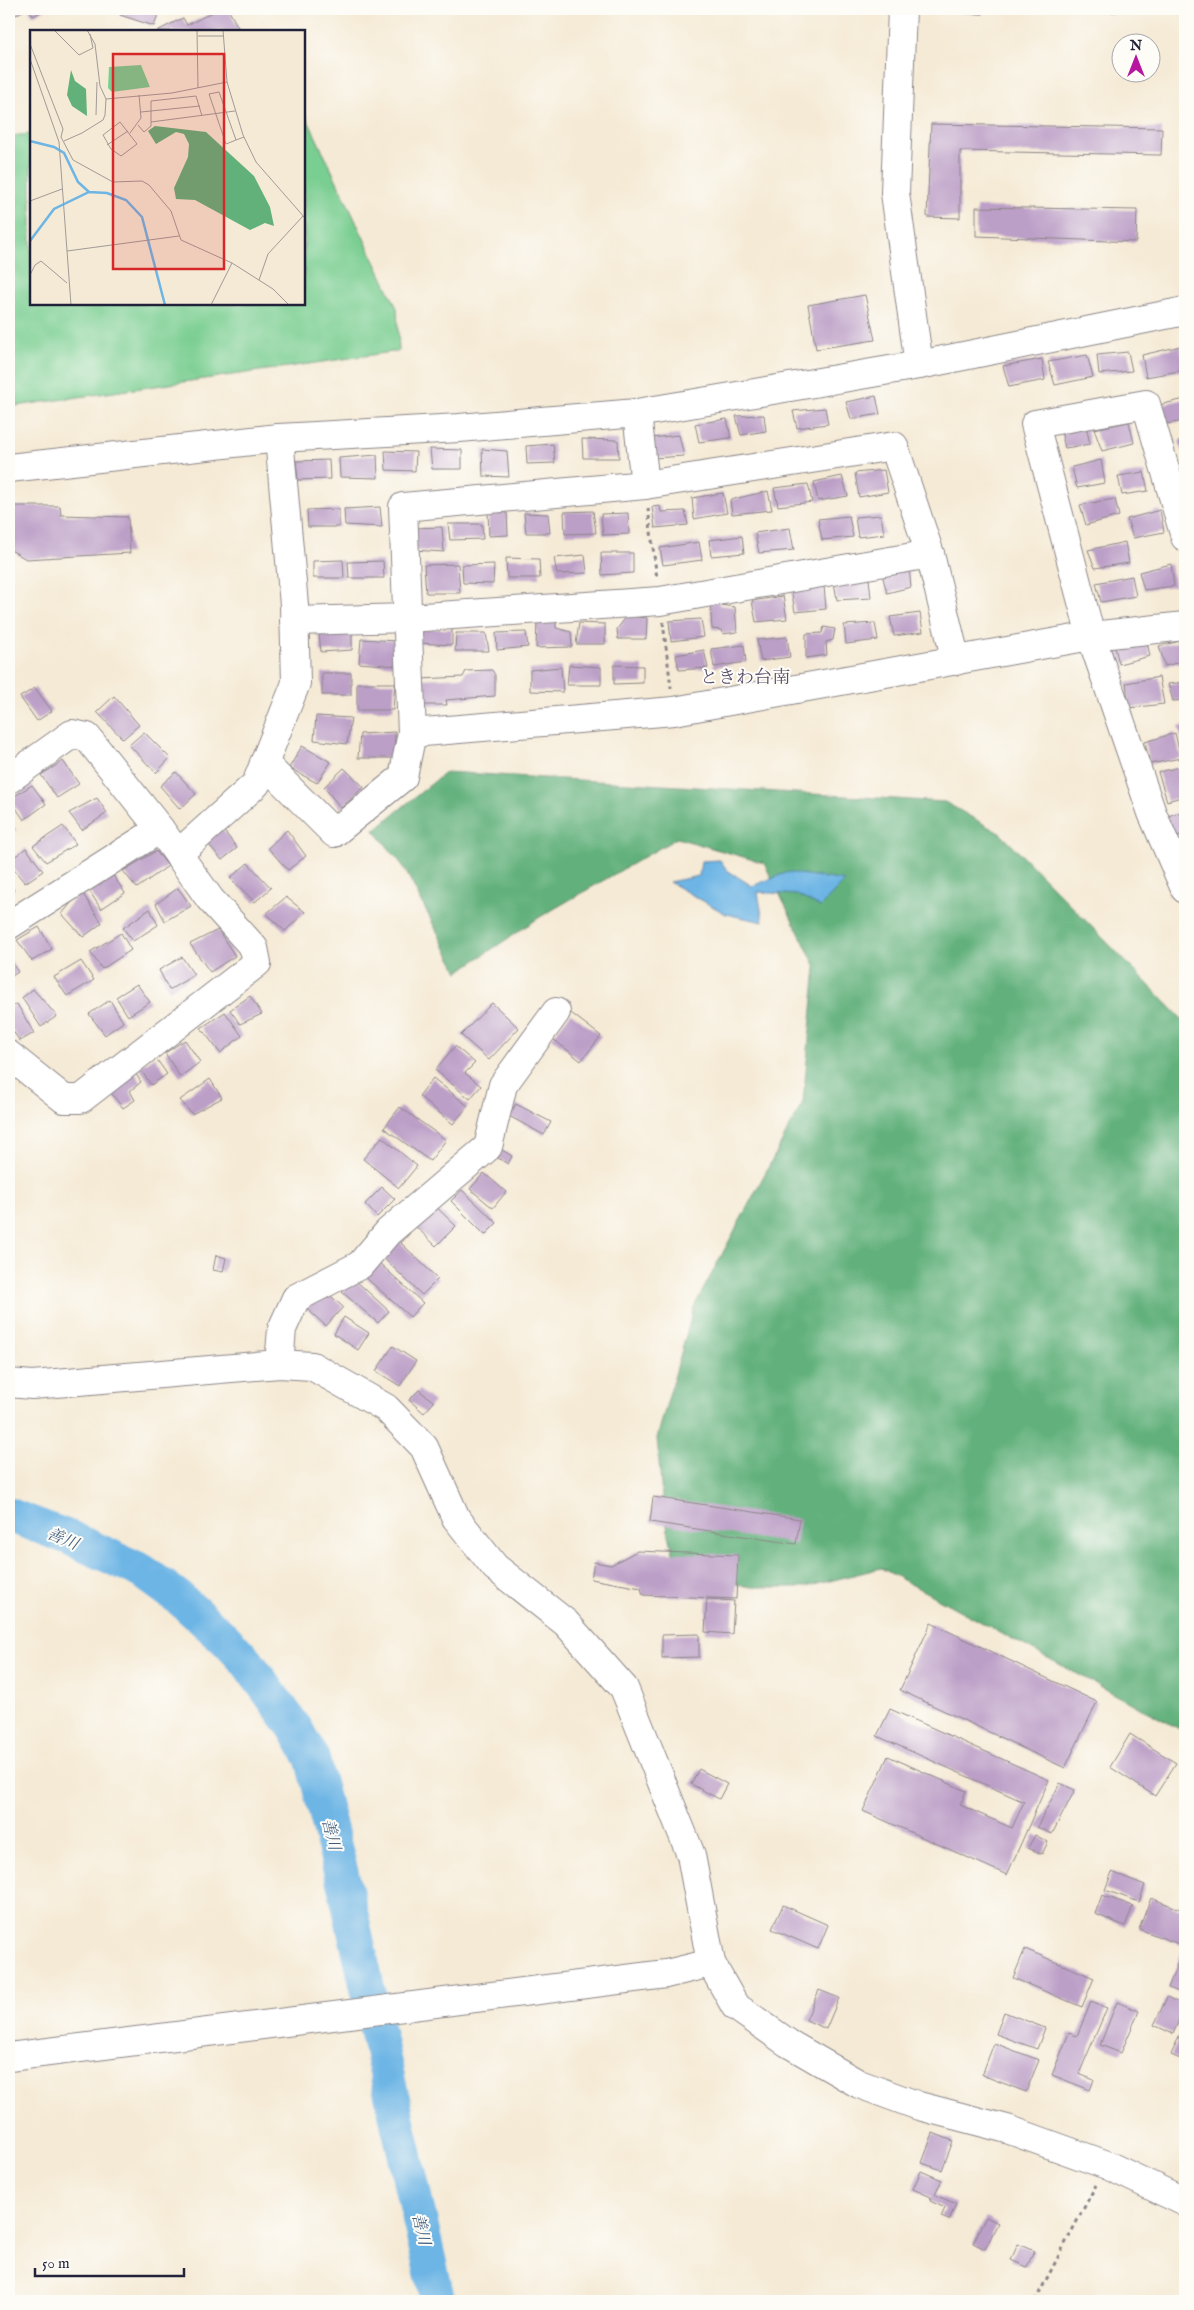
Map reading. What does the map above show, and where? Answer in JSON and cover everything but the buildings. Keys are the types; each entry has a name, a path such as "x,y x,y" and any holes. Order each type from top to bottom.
{"street":[{"path":"902,9 895,193 919,365"},
{"path":"9,468 279,438 459,428 637,413 919,365 1185,311"},
{"path":"1185,537 1146,404 1035,424 1091,636 1152,813 1185,890"},
{"path":"637,413 644,485"},
{"path":"178,854 256,784 296,683 294,621 279,438"},
{"path":"264,763 334,833 403,777 412,733 409,618 403,507 644,485 894,446 930,554 956,661"},
{"path":"294,621 409,618 660,601 930,554"},
{"path":"412,733 674,711 1091,636 1185,626"},
{"path":"9,779 72,734 88,737 160,829 210,899 254,948 257,964 81,1099 64,1099 9,1055"},
{"path":"9,924 160,829"},
{"path":"279,1364 282,1329 296,1298 360,1265 388,1232 488,1147 503,1085 556,1012"},
{"path":"9,1383 32,1385 279,1364 312,1366 386,1408 424,1447 456,1518 495,1567 566,1623 624,1688 691,1855 711,1963 734,2006 788,2043 859,2084 918,2106 1007,2129 1107,2164 1185,2202"},
{"path":"9,2057 666,1974 711,1963"}],"path":[{"path":"1035,2301 1107,2164"}],"green space":[{"path":"305,114 397,308 399,351 9,407 9,136 30,134 30,305 305,305"},
{"path":"446,772 945,802 1001,834 1185,1022 1185,1732 881,1568 806,1587 751,1587 704,1578 676,1565 663,1509 657,1438 694,1307 803,1102 816,967 764,863 677,838 540,917 458,972 403,866 374,830"}],"water":[{"path":"720,860 727,870 752,886 788,872 845,881 820,907 797,895 758,892 763,922 726,914 669,882 699,876 701,861"}],"waterway":[{"name":"善川","path":"9,1515 70,1538 142,1571 179,1598 226,1640 247,1662 295,1728 312,1758 345,1888 438,2301"}],"district":[{"name":"ときわ台南","path":"745,677"}]}
